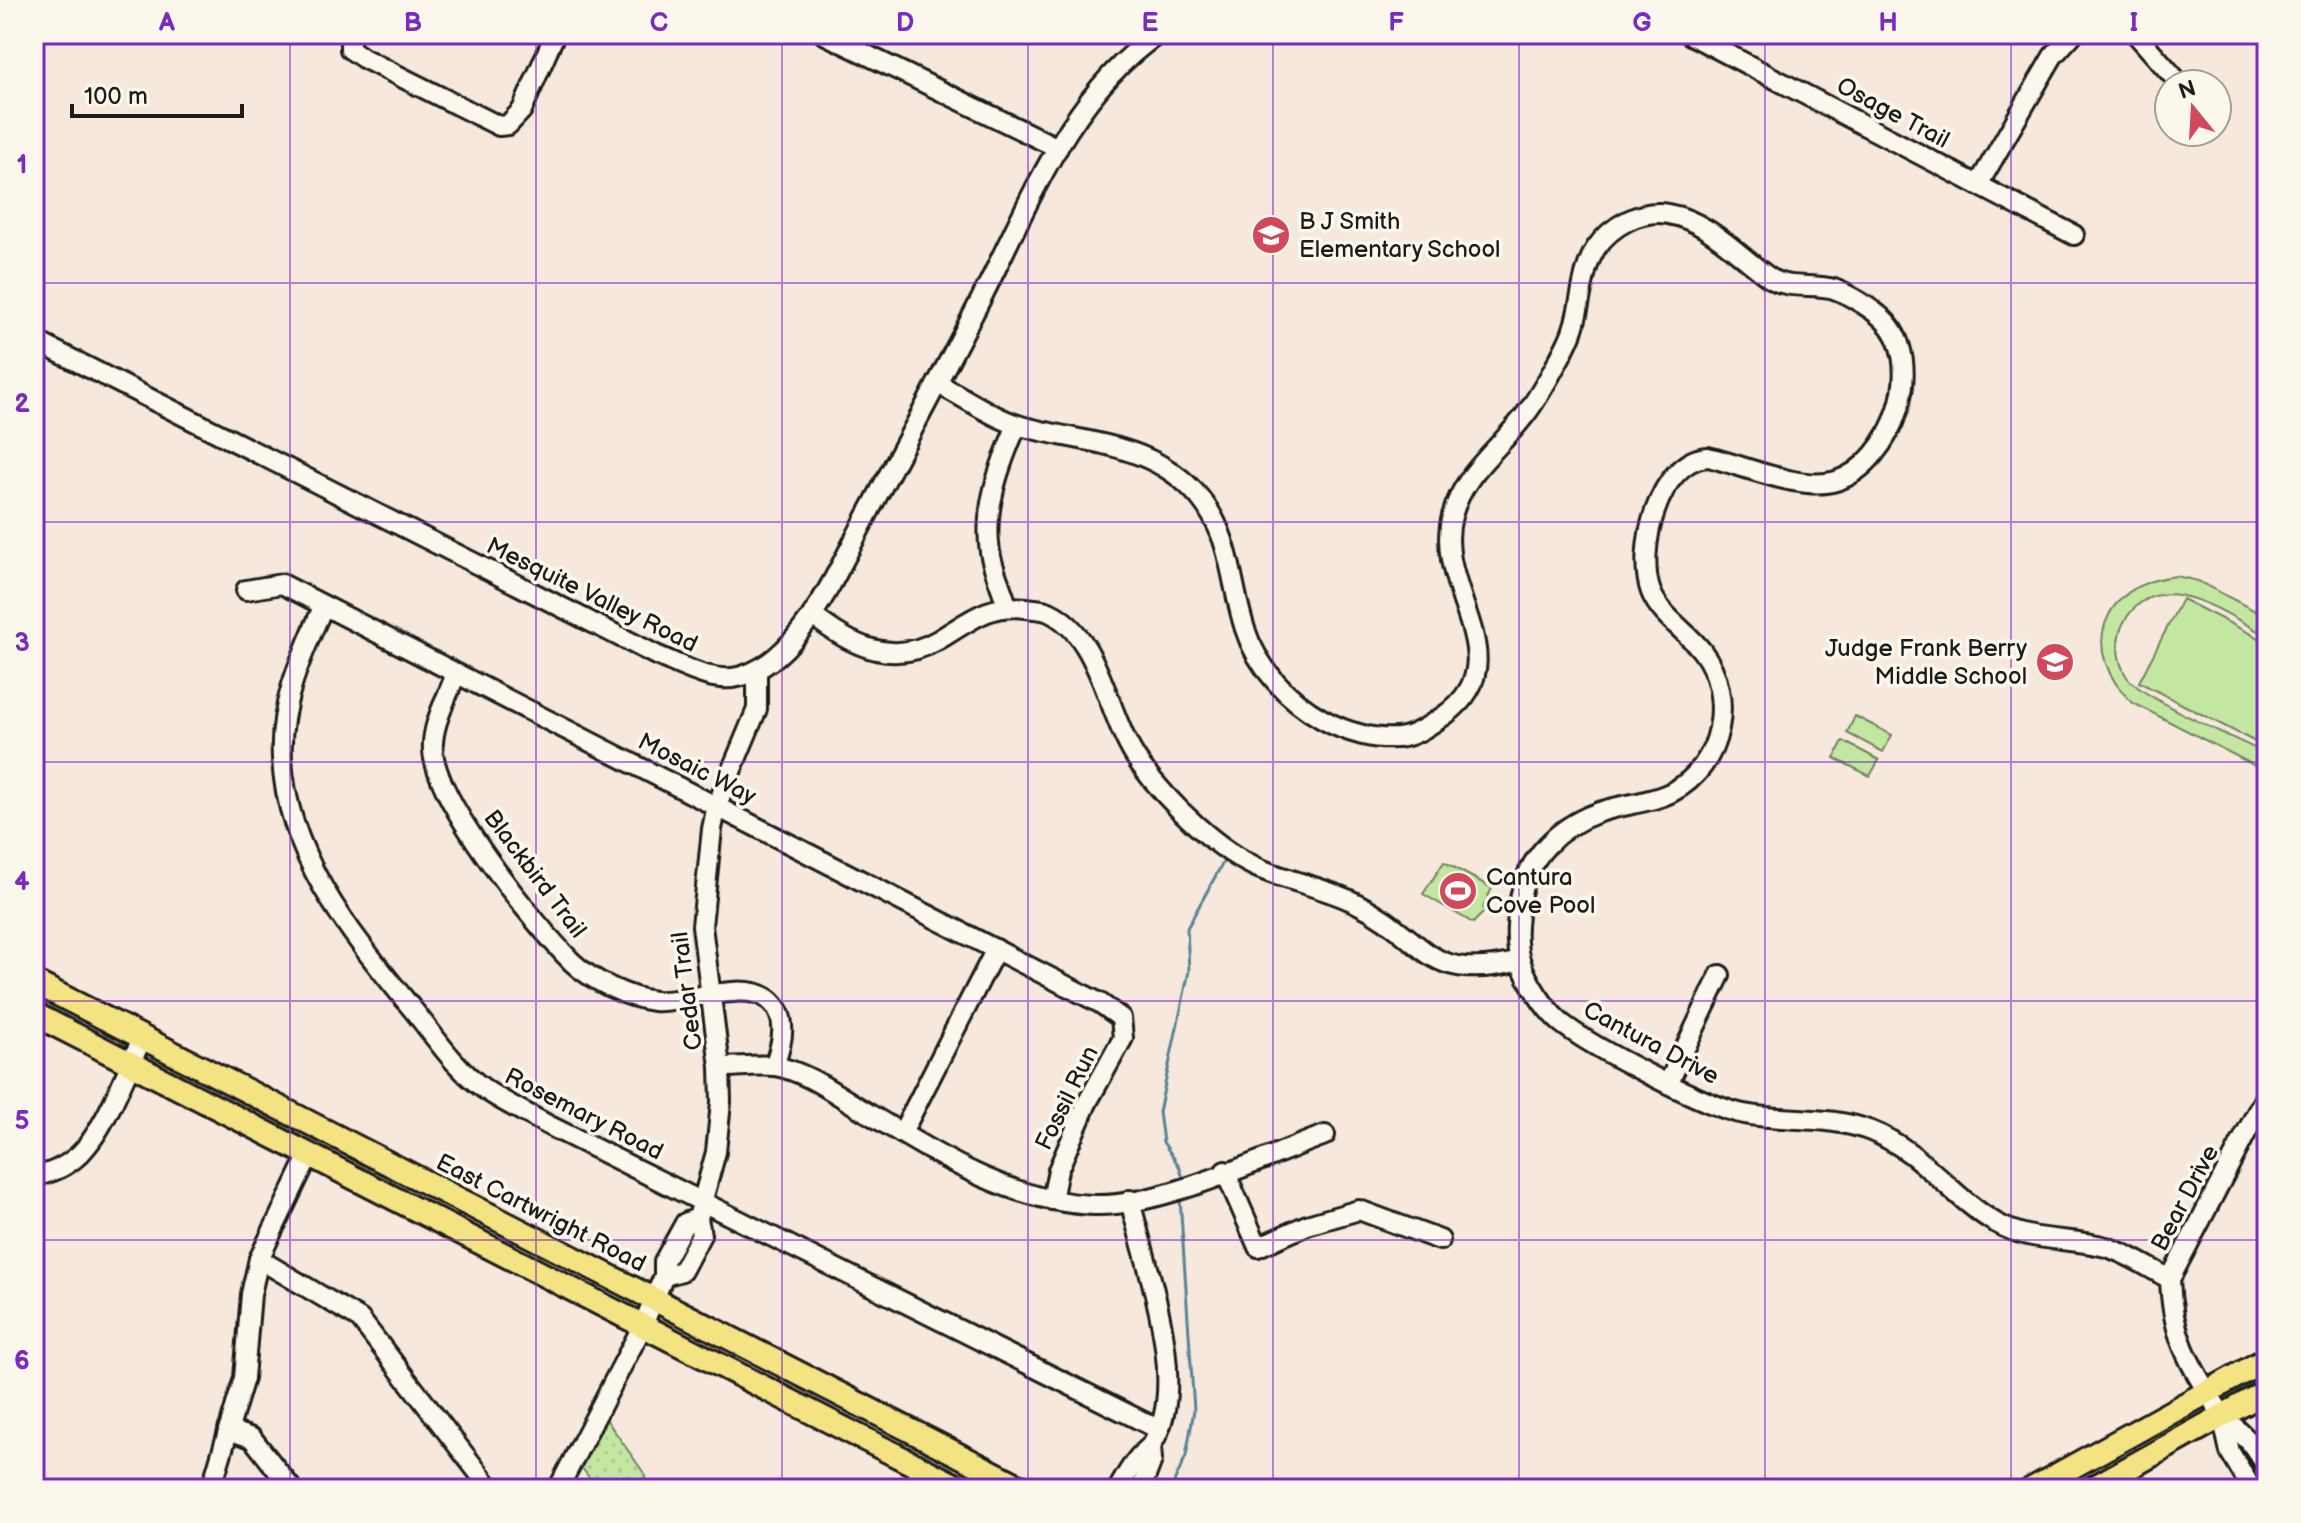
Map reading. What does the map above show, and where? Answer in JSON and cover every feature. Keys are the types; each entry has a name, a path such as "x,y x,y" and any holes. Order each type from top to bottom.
{"main road":[{"name":"East Cartwright Road","path":"34,982 1025,1489"},
{"path":"34,1014 308,1157 962,1489"},
{"path":"2032,1489 2267,1359"},
{"path":"2091,1489 2267,1391"}],"street":[{"path":"350,34 350,49 363,58 499,126 508,125 522,110 555,34"},
{"name":"Mesquite Valley Road","path":"34,340 656,655 703,674 740,677 757,670 783,651 812,615 938,384 1058,148 1106,76 1158,34"},
{"name":"Osage Trail","path":"1689,34 2074,235"},
{"path":"1978,185 2053,56 2073,34"},
{"path":"2136,34 2166,68"},
{"path":"832,36 1058,148"},
{"name":"Cantura Drive","path":"938,384 1017,425 1120,446 1183,479 1212,513 1224,538 1245,630 1258,658 1274,680 1302,707 1327,722 1349,731 1405,737 1452,710 1468,692 1477,668 1477,644 1449,562 1447,540 1460,493 1480,464 1527,414 1572,334 1587,270 1597,248 1618,226 1642,215 1662,213 1692,220 1776,283 1834,289 1880,316 1898,336 1906,364 1903,388 1879,445 1857,471 1836,481 1815,484 1708,457 1694,458 1683,467 1660,499 1646,545 1651,591 1660,609 1709,661 1722,704 1720,724 1705,763 1689,781 1669,794 1596,813 1547,844 1531,864 1522,890 1517,918 1520,961 1543,1001 1560,1021 1668,1084 1741,1114 1841,1123 1869,1131 1920,1158 1970,1205 1996,1223 2044,1240 2108,1248 2170,1279"},
{"path":"1007,606 990,553 989,525 997,476 1017,425"},
{"name":"Mosaic Way","path":"246,590 282,584 455,676 717,805 996,949 1100,1003 1121,1018"},
{"path":"812,615 841,638 870,650 893,653 937,641 977,614 1007,606 1048,611 1069,626 1091,653 1114,718 1140,763 1205,833 1260,869 1353,901 1384,919 1427,956 1445,965 1490,968 1520,961"},
{"name":"Rosemary Road","path":"323,607 292,678 283,718 282,758 295,830 319,882 349,931 450,1060 483,1088 701,1210 1154,1437"},
{"name":"Cedar Trail","path":"558,1489 642,1327 664,1276 682,1271 701,1235 701,1210 716,1152 720,1067 702,926 717,805 757,709 757,670"},
{"name":"Blackbird Trail","path":"455,676 433,748 437,771 452,804 519,899 574,964 609,986 654,1001 711,994 759,994 771,1001 784,1032 774,1066"},
{"path":"902,1133 996,949"},
{"path":"1668,1084 1720,975"},
{"name":"Fossil Run","path":"1052,1200 1058,1170 1087,1103 1123,1038 1121,1018"},
{"path":"34,1177 56,1171 77,1157 111,1104 143,1037"},
{"path":"720,1067 774,1066 806,1076 986,1178 1036,1198 1096,1205 1167,1192 1325,1135"},
{"name":"Bear Drive","path":"2222,1415 2182,1350 2171,1310 2170,1279 2267,1093"},
{"path":"211,1489 244,1378 252,1286 259,1259 308,1157"},
{"path":"1225,1171 1258,1247 1307,1225 1359,1210 1440,1240"},
{"path":"1130,1200 1169,1366 1169,1396 1154,1437 1152,1460 1141,1489"},
{"path":"259,1259 360,1319 491,1489"},
{"path":"2222,1415 2250,1442 2267,1466"},
{"path":"2222,1415 2230,1452 2252,1489"},
{"path":"228,1430 252,1438 292,1489"},
{"path":"1118,1489 1154,1437"}],"green space":[{"path":"2176,576 2198,581 2267,617 2267,636 2192,598 2172,594 2154,596 2137,606 2120,630 2118,651 2121,665 2127,677 2152,697 2267,754 2267,772 2133,703 2116,683 2106,663 2102,642 2105,623 2115,606 2130,592 2150,581"},
{"path":"2182,599 2267,642 2267,748 2139,682"},
{"path":"1855,716 1892,735 1883,752 1847,733"},
{"path":"1843,741 1879,760 1870,776 1834,758"},
{"name":"Cantura Cove Pool","path":"1444,862 1492,888 1483,907 1485,911 1473,923 1423,894"},
{"path":"606,1419 646,1476 639,1489 598,1489 581,1467"}],"waterway":[{"path":"1184,1181 1179,1166 1163,1142 1159,1112 1189,971 1187,928 1226,857"},
{"path":"1171,1489 1186,1456 1194,1410 1180,1198"}],"place":[{"name":"B J Smith Elementary School","path":"1271,235"},
{"name":"Judge Frank Berry Middle School","path":"2055,662"},
{"name":"Cantura Cove Pool","path":"1458,891"}]}
